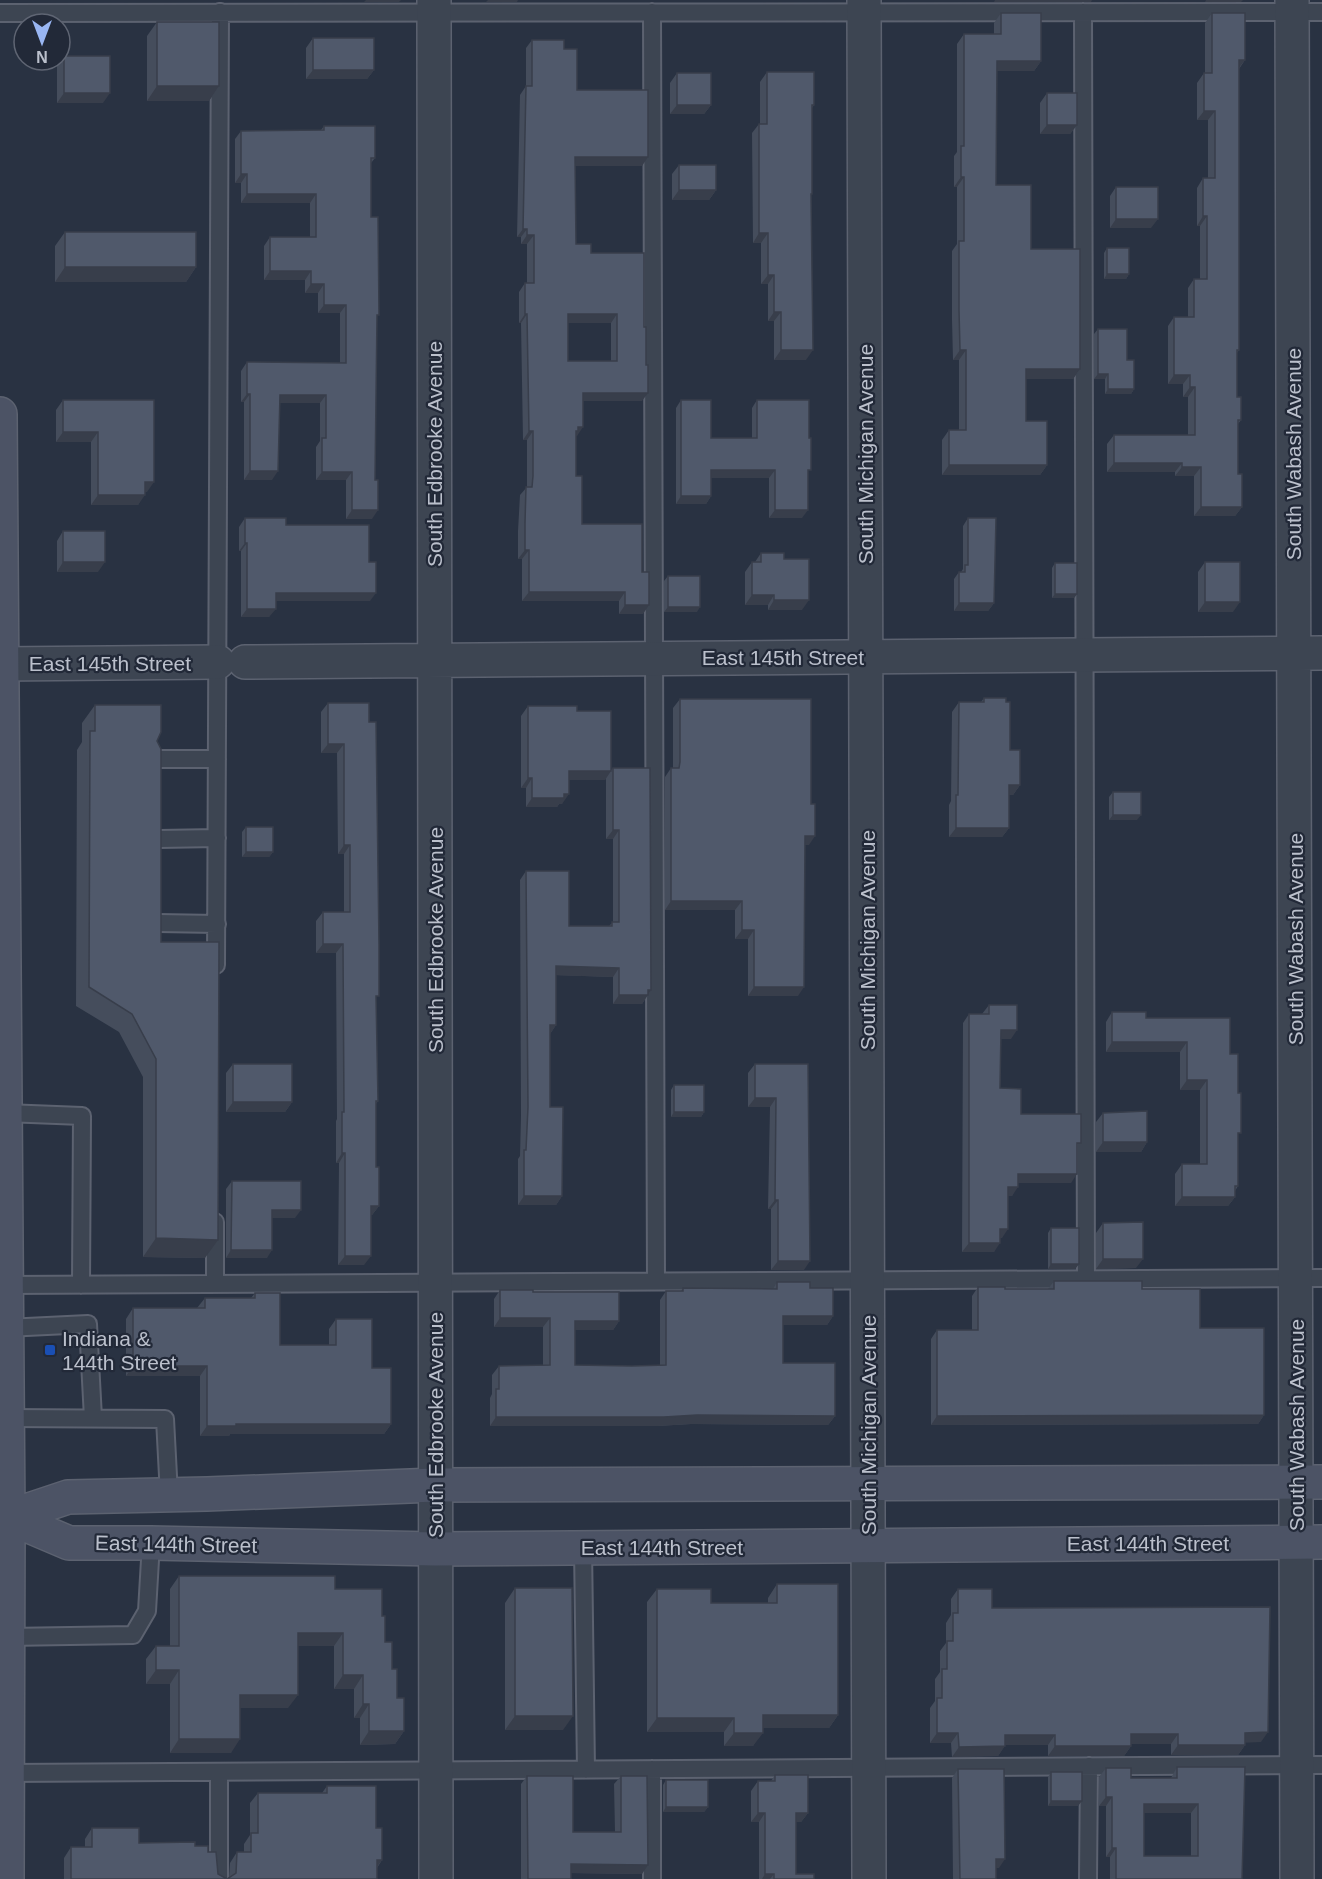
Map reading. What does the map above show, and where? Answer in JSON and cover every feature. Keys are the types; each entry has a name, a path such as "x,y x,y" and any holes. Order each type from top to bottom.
{"street":[{"name":"South Edbrooke Avenue","path":"434,6 435,1879"},
{"name":"South Michigan Avenue","path":"864,6 869,1879"},
{"name":"South Wabash Avenue","path":"1297,1879 1309,1765 1308,653 1302,8"},
{"path":"0,414 7,1418 4,1517 8,1637 7,1773 3,1826 7,1879"},
{"name":"East 145th Street","path":"2,664 1308,653"},
{"path":"4,1517 68,1497 435,1485 1309,1482"},
{"name":"East 144th Street","path":"4,1517 69,1543 435,1549 1309,1542"}],"lane":[{"path":"0,13 220,12 434,6 652,12 864,6 1083,12 1302,8"},
{"path":"216,984 217,759 231,662 220,12"},
{"path":"652,12 656,1281"},
{"path":"1083,12 1086,1279"},
{"path":"154,759 217,759"},
{"path":"159,839 217,838"},
{"path":"158,923 217,924"},
{"path":"5,1113 82,1116 81,1285"},
{"path":"215,1200 215,1284"},
{"path":"6,1285 1309,1278"},
{"path":"6,1328 88,1324 93,1418"},
{"path":"7,1418 165,1419 169,1495"},
{"path":"8,1637 133,1635 147,1611 151,1543"},
{"path":"583,1547 586,1770"},
{"path":"7,1773 1309,1765"},
{"path":"1088,1879 1089,1766"},
{"path":"652,1769 652,1879"},
{"path":"219,1772 219,1879"}],"building":[{"path":"1001,13 1041,13 1041,61 997,61 996,185 1031,185 1031,249 1080,249 1080,369 1026,369 1026,421 1047,421 1047,465 949,465 949,430 966,430 966,350 960,350 959,310 959,241 964,241 964,177 961,177 961,146 964,146 964,34 1001,34"},
{"path":"1212,13 1245,13 1245,60 1239,60 1239,350 1237,350 1237,397 1241,397 1241,420 1238,420 1238,474 1242,474 1242,507 1201,507 1201,467 1182,467 1182,463 1114,463 1114,435 1195,435 1195,387 1190,387 1190,375 1174,375 1174,317 1194,317 1194,279 1207,279 1207,216 1203,216 1203,178 1215,178 1215,111 1204,111 1204,73 1212,73"},
{"path":"157,22 219,22 219,86 157,86"},
{"path":"313,38 374,38 374,70 313,70"},
{"path":"532,40 564,40 564,49 577,49 577,90 648,90 648,157 575,157 576,244 591,244 591,253 644,253 644,327 646,327 646,365 648,365 648,393 583,393 583,427 578,427 576,431 576,476 582,476 582,524 642,524 642,572 649,572 649,605 625,605 625,592 529,592 529,550 525,550 525,523 526,487 532,487 533,476 533,431 529,431 525,283 534,283 534,235 527,235 527,229 523,229 526,86 532,86","holes":["568,314 617,314 617,361 568,361"]},
{"path":"72,56 110,56 110,93 64,93 64,72 72,72"},
{"path":"767,72 814,72 811,194 813,350 781,350 781,312 774,312 774,275 768,275 768,233 759,233 759,124 767,124"},
{"path":"677,73 711,73 711,105 677,105"},
{"path":"1047,93 1077,93 1077,125 1047,125"},
{"path":"324,126 375,126 375,158 371,158 371,217 378,217 379,315 377,315 375,480 378,480 378,510 352,510 352,472 322,472 322,438 326,438 326,395 280,395 278,471 250,471 250,394 247,394 247,362 346,363 346,305 324,305 324,284 311,284 311,271 270,271 270,237 316,237 316,194 247,194 247,174 241,174 241,131 324,130"},
{"path":"679,165 716,165 716,190 679,190"},
{"path":"1116,187 1158,187 1158,219 1116,219"},
{"path":"65,232 196,232 196,267 65,267"},
{"path":"1107,248 1129,248 1129,274 1107,274"},
{"path":"1098,329 1127,329 1127,360 1134,360 1134,389 1108,389 1108,374 1098,374"},
{"path":"63,400 154,400 154,482 145,482 145,495 98,495 98,432 63,432"},
{"path":"681,400 711,400 711,438 757,438 757,400 809,400 811,470 808,470 808,510 775,510 775,470 711,470 711,496 681,496"},
{"path":"245,518 286,518 286,525 369,525 369,562 376,562 376,593 276,593 276,609 247,609"},
{"path":"968,518 996,518 994,603 959,603 959,572 965,572 965,565 968,565"},
{"path":"63,531 105,531 105,562 63,562"},
{"path":"761,553 784,553 784,559 809,559 809,600 774,600 774,595 752,595 752,562 761,562"},
{"path":"1205,562 1240,562 1240,602 1205,602"},
{"path":"1055,563 1077,563 1077,594 1055,594"},
{"path":"668,576 700,576 700,607 668,607"},
{"path":"984,698 1006,698 1006,702 1010,702 1010,750 1020,750 1020,785 1009,785 1009,828 956,828 959,702 984,702"},
{"path":"680,699 811,699 811,804 815,804 815,836 805,836 804,987 754,987 754,930 742,930 742,901 671,901 671,768 679,768 680,762"},
{"path":"328,703 369,703 369,722 376,722 379,996 376,996 378,1101 376,1101 376,1167 379,1167 379,1206 371,1206 371,1256 345,1256 345,1153 342,1153 342,1112 344,1112 343,944 323,944 323,912 350,912 350,845 344,845 344,744 328,744"},
{"path":"95,705 161,705 161,732 157,741 161,749 161,942 219,942 218,1240 156,1238 156,1059 132,1014 89,987 90,731 95,731"},
{"path":"528,706 577,706 577,711 611,711 611,771 569,771 569,794 564,794 564,798 532,798 532,778 528,778"},
{"path":"613,768 650,768 651,990 648,990 648,995 619,995 619,968 556,966 556,1025 550,1025 550,1107 563,1107 562,1196 524,1196 524,1150 526,1150 528,1107 526,871 569,871 569,926 612,926 612,922 619,922 619,830 613,830"},
{"path":"1113,792 1141,792 1141,815 1113,815"},
{"path":"246,827 273,827 273,852 246,852"},
{"path":"989,1005 1017,1005 1017,1030 1001,1030 1000,1088 1021,1089 1021,1114 1081,1114 1081,1143 1077,1143 1077,1174 1018,1174 1018,1187 1008,1187 1008,1229 1000,1229 1000,1243 969,1243 969,1014 989,1014"},
{"path":"1112,1012 1146,1012 1146,1018 1230,1018 1230,1054 1238,1054 1238,1093 1241,1093 1238,1186 1235,1186 1235,1197 1182,1197 1182,1164 1207,1164 1207,1080 1187,1080 1187,1042 1112,1042"},
{"path":"233,1064 292,1064 292,1102 233,1102"},
{"path":"755,1064 808,1064 810,1261 778,1261 778,1200 775,1200 776,1098 755,1098"},
{"path":"674,1085 704,1085 704,1112 674,1112"},
{"path":"1147,1111 1147,1142 1103,1142 1103,1113"},
{"path":"232,1181 301,1181 301,1210 272,1210 272,1250 231,1250"},
{"path":"1143,1222 1143,1259 1103,1259 1103,1223"},
{"path":"1051,1228 1079,1228 1079,1264 1051,1264"},
{"path":"1054,1281 1142,1281 1142,1289 1200,1289 1200,1328 1264,1328 1264,1415 937,1416 937,1330 978,1330 978,1287 1054,1289"},
{"path":"777,1282 810,1282 810,1288 833,1288 833,1316 783,1316 783,1363 835,1363 835,1416 496,1417 499,1366 550,1365 550,1318 500,1318 500,1290 619,1292 619,1321 575,1321 575,1365 632,1366 666,1365 666,1291 683,1291 683,1288 777,1289"},
{"path":"255,1293 280,1293 280,1345 336,1345 336,1319 372,1319 372,1368 391,1368 391,1424 207,1426 207,1366 133,1366 133,1308 205,1308 205,1298 255,1298"},
{"path":"179,1576 335,1576 335,1589 382,1589 385,1642 392,1642 392,1669 397,1669 397,1698 404,1698 404,1731 369,1731 369,1704 363,1704 363,1675 343,1675 343,1633 298,1633 298,1695 240,1695 240,1739 179,1739 179,1670 156,1670 156,1646 179,1646"},
{"path":"777,1584 838,1584 838,1715 763,1715 763,1733 734,1733 734,1718 657,1718 657,1589 711,1589 711,1603 777,1603"},
{"path":"515,1588 572,1588 573,1716 515,1716"},
{"path":"958,1589 992,1589 992,1608 1270,1607 1268,1732 1245,1733 1245,1745 1178,1745 1178,1734 1131,1734 1131,1746 1055,1746 1055,1735 1005,1735 1005,1746 959,1747 958,1733 937,1733 937,1698 942,1698 942,1669 947,1669 947,1641 953,1641 953,1613 958,1613"},
{"path":"1177,1767 1245,1767 1242,1879 1116,1879 1116,1848 1112,1848 1112,1797 1106,1797 1106,1768 1131,1768 1131,1778 1177,1778","holes":["1144,1804 1198,1804 1198,1856 1144,1856"]},
{"path":"958,1769 1004,1769 1005,1859 996,1859 996,1879 960,1879"},
{"path":"1051,1772 1082,1772 1082,1801 1051,1801"},
{"path":"775,1775 808,1775 808,1813 796,1813 796,1874 814,1874 814,1879 774,1879 774,1874 765,1874 765,1813 758,1813 758,1781 775,1781"},
{"path":"527,1776 573,1776 573,1832 621,1832 621,1776 647,1776 648,1865 571,1864 571,1879 528,1879"},
{"path":"666,1780 708,1780 708,1807 666,1807"},
{"path":"327,1786 376,1786 376,1828 382,1828 382,1860 377,1860 377,1879 227,1879 236,1873 237,1852 251,1852 251,1833 258,1833 258,1793 327,1793"},
{"path":"92,1828 139,1828 139,1843 195,1842 195,1846 208,1846 208,1852 216,1852 218,1874 227,1879 71,1879 71,1847 92,1847"}],"place":[{"name":"Indiana & 144th Street","path":"50,1350"}]}
